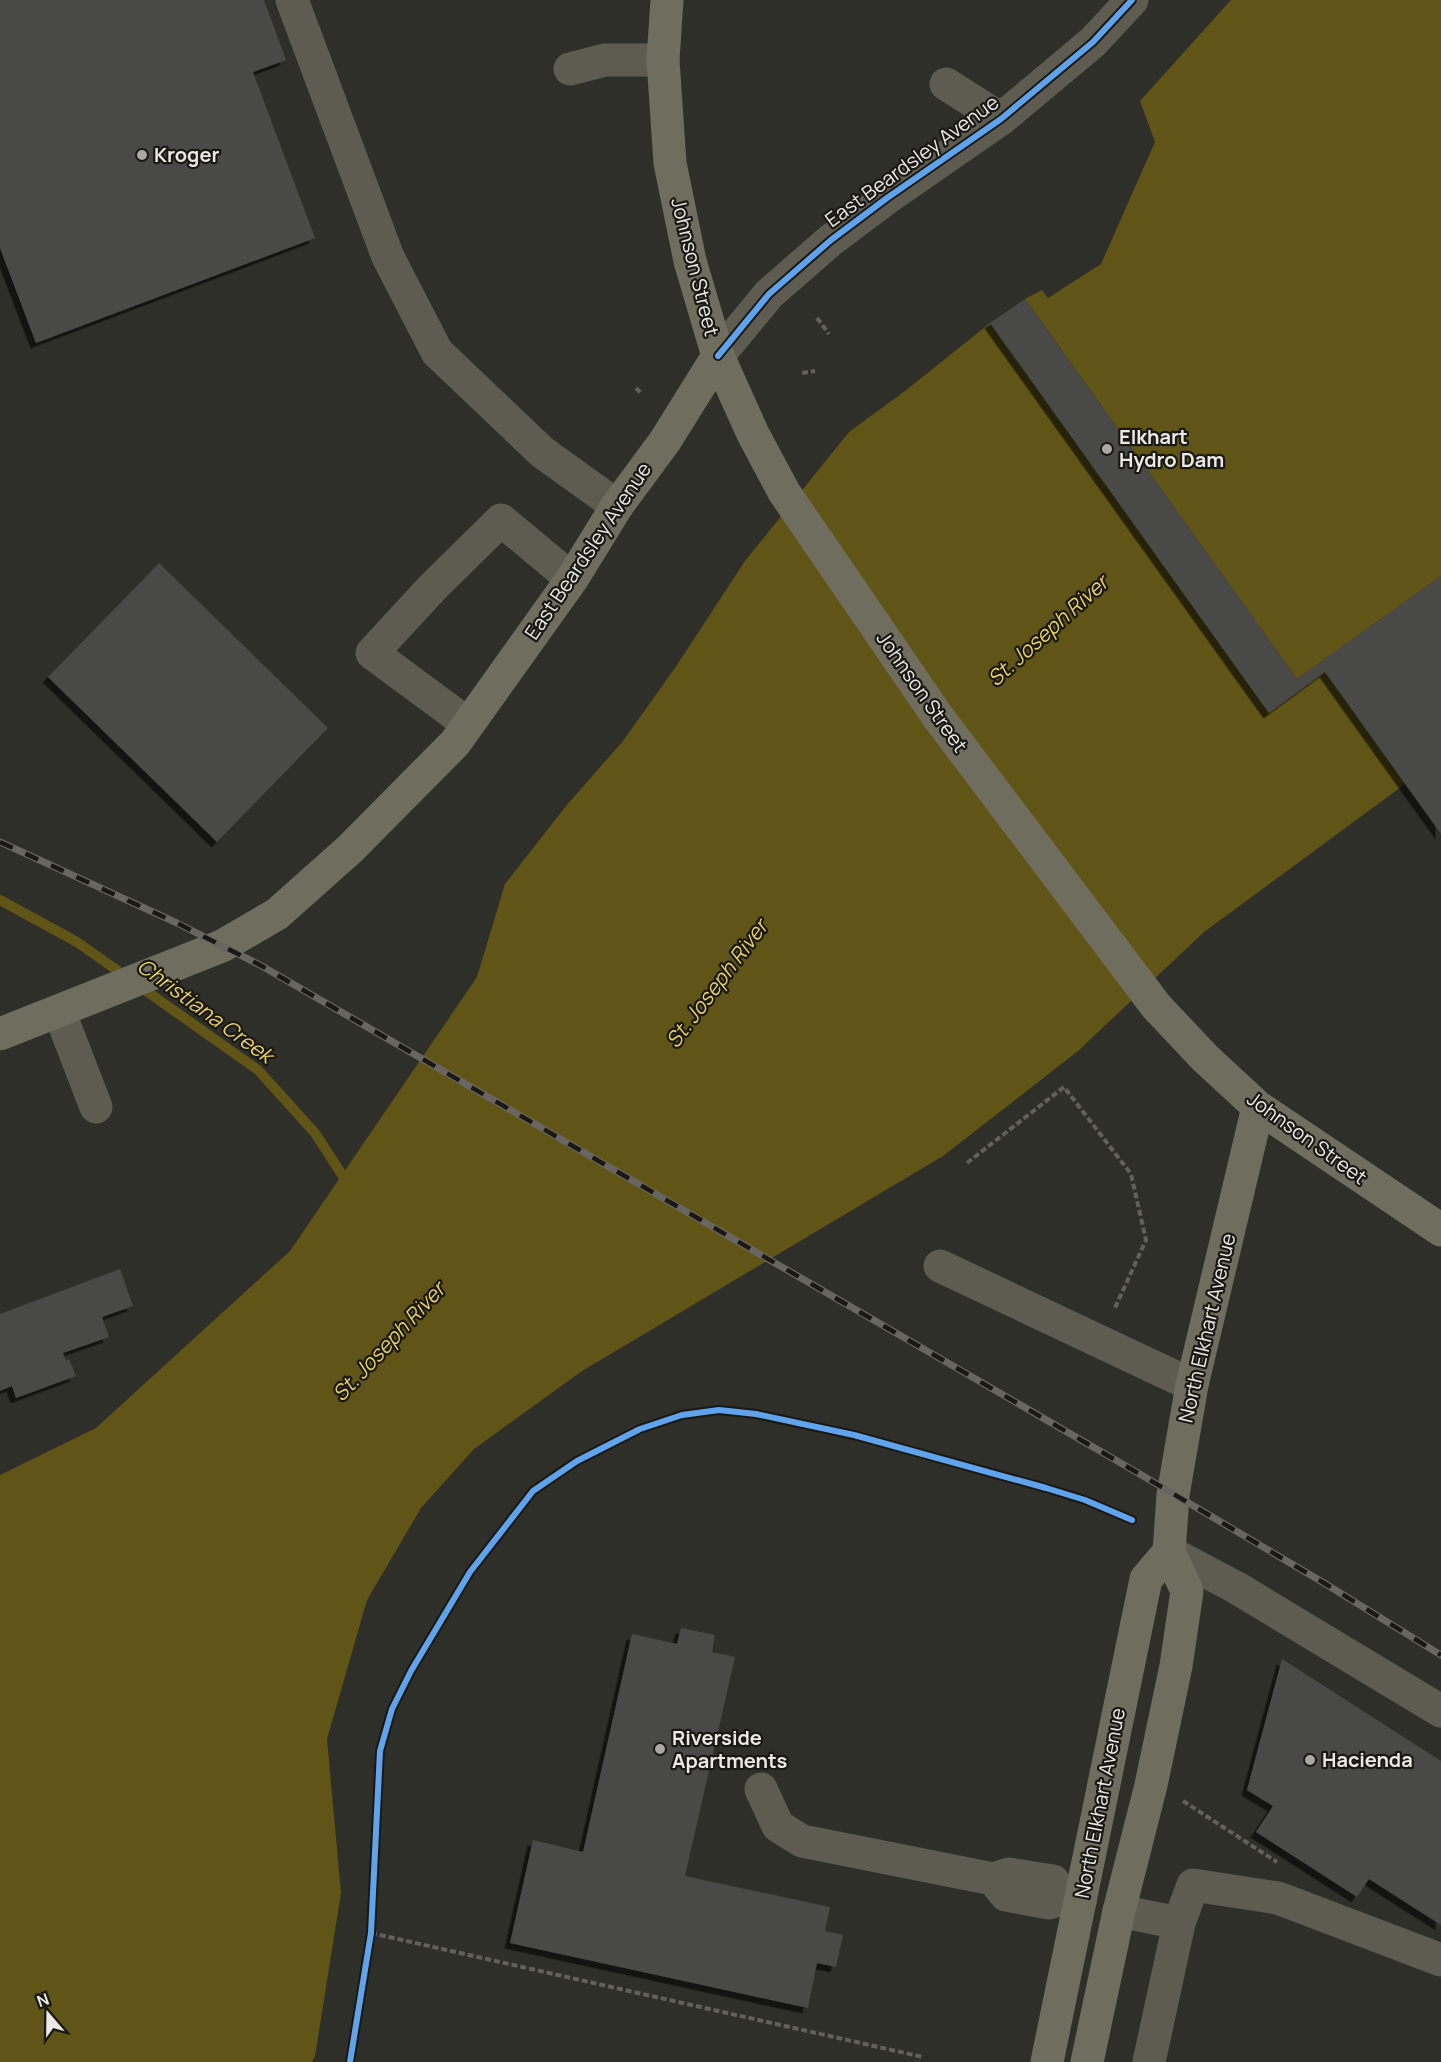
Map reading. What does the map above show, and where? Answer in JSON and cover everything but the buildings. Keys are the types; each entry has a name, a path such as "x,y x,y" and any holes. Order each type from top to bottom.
{"main road":[{"name":"Johnson Street","path":"667,0 663,60 670,163 690,261 718,356 753,434 784,492 938,717 1156,1006 1205,1058 1258,1107 1441,1230"},
{"name":"East Beardsley Avenue","path":"0,1034 231,942 277,914 350,849 455,743 572,579 617,506 665,441 718,356"},
{"name":"North Elkhart Avenue","path":"1094,2061 1119,1911 1152,1785 1178,1656 1187,1591 1169,1552 1173,1495 1192,1384 1258,1107"},
{"name":"North Elkhart Avenue","path":"1047,2062 1073,1900 1146,1579 1169,1552"},
{"path":"1073,1900 1119,1911"}],"street":[{"path":"292,0 388,257 437,352 542,452 617,506"},
{"name":"East Beardsley Avenue","path":"718,356 769,294 831,240 886,198 1001,119 1094,42 1132,0"},
{"path":"570,69 605,60 663,60"},
{"path":"946,84 1001,119"},
{"path":"468,724 372,653 432,588 501,520 572,579"},
{"path":"72,1006 96,1107"},
{"path":"940,1266 1192,1384"},
{"path":"1169,1552 1238,1588 1441,1712"},
{"path":"761,1788 778,1827 802,1841 993,1879 1009,1874 1053,1881 1073,1900"},
{"path":"1149,2062 1179,1923 1193,1885 1278,1898 1441,1960"},
{"path":"1119,1911 1179,1923"}],"path":[{"path":"817,318 829,334"},
{"path":"802,373 815,371"},
{"path":"636,388 641,393"},
{"path":"967,1163 1064,1087 1131,1174 1146,1240 1122,1295"},
{"path":"1173,1795 1281,1863"},
{"path":"371,1933 923,2057"}],"water":[{"path":"1231,0 1441,0 1441,576 1297,679 1025,299 1042,290 1048,298 1101,264 1155,142 1140,101"},
{"name":"St. Joseph River","path":"990,323 1269,712 1325,672 1405,784 1204,932 1078,1051 943,1156 582,1371 474,1449 421,1508 367,1600 327,1739 341,1893 315,2056 312,2062 0,2062 0,1475 96,1428 290,1251 477,977 505,884 566,806 623,741 677,665 745,561 849,432 905,391"}],"waterway":[{"name":"Christiana Creek","path":"0,900 77,942 258,1070 315,1133 348,1184"}],"railway":[{"path":"0,842 177,923 260,965 1138,1473 1441,1655"}],"cycle path":[{"path":"718,356 769,294 831,240 1001,119 1093,42 1132,0"},
{"path":"350,2062 371,1933 380,1751 392,1709 411,1671 470,1572 533,1491 577,1461 640,1429 682,1415 719,1410 756,1414 854,1435 1046,1488 1085,1500 1132,1520"}],"place":[{"name":"Kroger","path":"142,155"},
{"name":"Elkhart Hydro Dam","path":"1107,449"},
{"name":"Riverside Apartments","path":"660,1749"},
{"name":"Hacienda","path":"1310,1760"}]}
